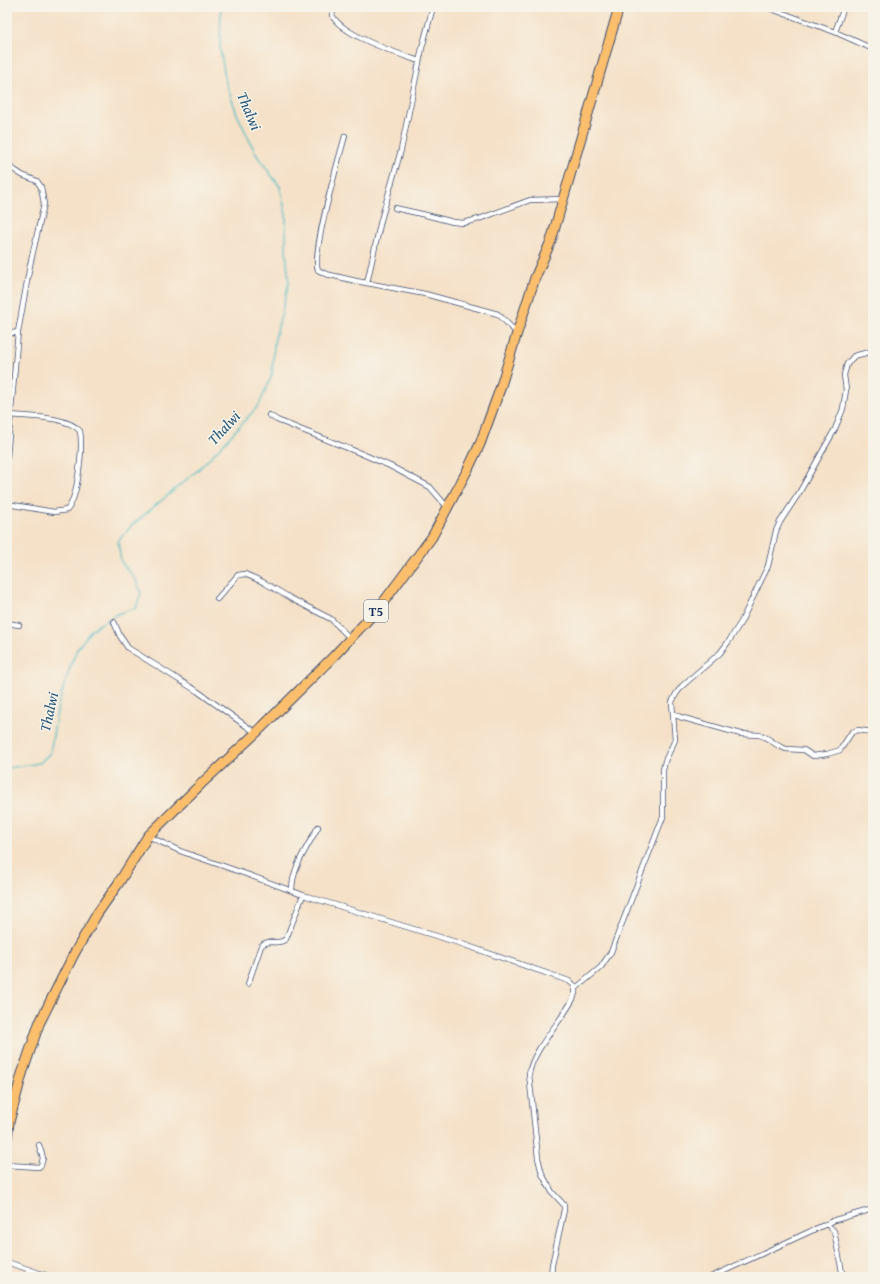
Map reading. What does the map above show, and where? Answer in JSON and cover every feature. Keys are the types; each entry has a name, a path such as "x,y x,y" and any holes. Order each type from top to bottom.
{"highway":[{"name":"T5","path":"7,1138 9,1122 22,1074 39,1024 74,954 97,914 148,836 325,665 379,608 432,537 448,508 480,444 500,388 535,278 551,241 620,7"}],"street":[{"path":"334,7 332,14 335,20 352,32 382,47 420,61"},
{"path":"367,283 381,220 401,150 433,7"},
{"path":"766,7 835,32 873,49"},
{"path":"835,32 844,7"},
{"path":"345,136 323,220 317,258 318,270 326,274 425,294 498,314 517,333"},
{"path":"7,165 22,175 37,181 42,190 44,204 30,265 18,332 17,356 12,394 12,415 7,458"},
{"path":"395,208 463,223 530,200 564,199"},
{"path":"7,334 18,332"},
{"path":"575,989 601,967 611,952 664,817 663,770 665,761 675,740 672,702 676,694 687,681 720,653 730,641 768,566 776,530 835,429 843,409 846,390 844,375 847,364 854,356 873,351"},
{"path":"7,504 54,512 67,510 73,498 82,451 80,431 74,426 64,421 54,419 12,415"},
{"path":"269,415 277,420 360,453 430,487 448,508"},
{"path":"217,599 238,575 245,574 263,582 331,619 350,638"},
{"path":"7,622 19,625"},
{"path":"114,622 120,636 128,648 197,691 256,733"},
{"path":"672,713 680,717 741,734 759,735 786,749 804,750 813,756 840,750 852,732 858,730 873,732"},
{"path":"292,891 294,870 318,827"},
{"path":"148,836 180,851 303,895 459,943 569,981 575,986 573,999 546,1038 531,1066 529,1074 538,1158 542,1174 552,1192 564,1205 551,1277"},
{"path":"248,984 261,946 266,942 279,943 286,940 303,895"},
{"path":"7,1165 39,1167 41,1165 42,1158 39,1145"},
{"path":"711,1277 827,1224 873,1209"},
{"path":"827,1224 834,1231 843,1277"},
{"path":"7,1262 51,1277"}],"waterway":[{"name":"Thalwi","path":"7,768 40,763 50,753 58,706 77,649 92,629 117,614 136,608 141,593 136,580 121,562 118,541 131,526 199,469 226,441 259,405 272,375 274,343 289,283 286,250 286,215 280,187 256,154 237,114 226,83 220,49 221,7"},
{"name":"Thalwi","path":"7,870 9,875 7,904"}]}
